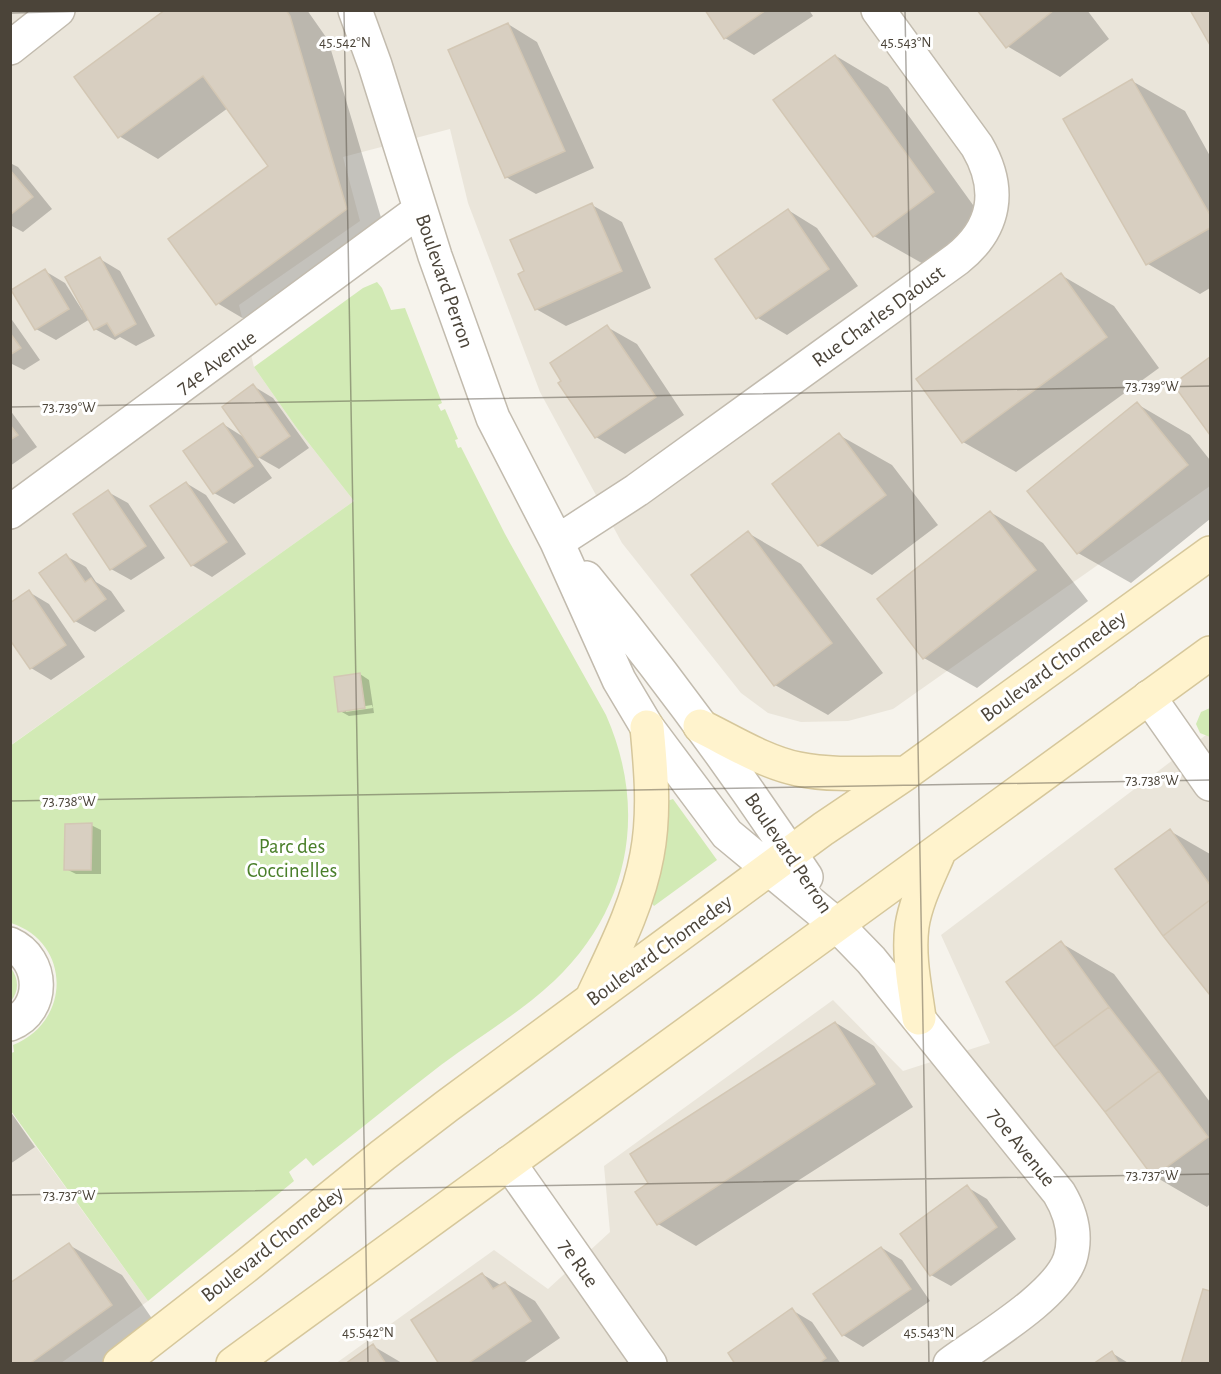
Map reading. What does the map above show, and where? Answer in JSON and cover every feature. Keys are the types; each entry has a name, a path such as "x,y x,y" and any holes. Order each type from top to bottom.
{"street":[{"path":"10,48 58,10"},
{"name":"Boulevard Perron","path":"355,10 375,65 420,210 493,418 557,542 619,680 647,727 727,834 780,861 837,925"},
{"name":"Rue Charles Daoust","path":"557,542 637,490 753,407 957,259 979,238 986,224 992,195 987,162 878,10"},
{"name":"74e Avenue","path":"10,512 420,210"},
{"name":"Boulevard Perron","path":"557,542 652,659 769,820 780,861"},
{"name":"Boulevard Chomedey","path":"120,1364 383,1155 591,1000 780,861 906,773 1210,553"},
{"path":"233,1364 1149,697 1210,655"},
{"path":"1149,697 1210,783"},
{"path":"700,726 762,756 798,769 819,772 906,773"},
{"path":"591,1000 632,909 648,855 651,809 647,727"},
{"path":"919,1018 911,952 912,925 939,852"},
{"name":"70e Avenue","path":"837,925 871,960 1059,1193 1071,1218 1070,1259 1052,1286 1019,1314 950,1364"},
{"path":"10,944 22,950 31,962 35,969 37,984 32,1006 22,1018 10,1024"},
{"name":"7e Rue","path":"509,1163 650,1364"}],"shaded area":[{"path":"11,11 1210,11 1210,486 893,709 848,721 801,722 768,713 741,693 622,543 540,392 468,203 450,129 343,157 360,221 239,305 254,367 296,427 354,501 11,745"},
{"path":"1210,732 1210,1363 335,1364 494,1250 548,1289 610,1232 604,1166 833,1000 903,1071 990,1043 941,935"},
{"path":"10,1111 148,1301 61,1363 11,1363"}],"green space":[{"name":"Parc des Coccinelles","path":"377,282 391,310 405,308 442,403 438,405 441,411 445,409 458,439 455,440 458,448 461,447 505,534 606,715 619,751 626,787 628,822 624,857 615,890 600,922 580,953 554,981 513,1014 441,1065 313,1166 306,1158 289,1172 294,1181 148,1301 11,1111 13,1045 32,1034 46,1019 54,1002 57,983 54,964 45,947 31,933 11,923 10,746 354,501 296,427 254,367 363,288"},
{"path":"1210,708 1210,737 1200,733 1196,724 1201,712"},
{"path":"673,799 717,860 654,906 651,902 667,801"},
{"path":"11,968 16,976 17,985 11,1001"}],"building":[{"path":"165,10 286,10 290,16 347,209 216,305 168,239 268,166 203,76 118,138 74,77"},
{"path":"705,10 766,10 724,39"},
{"path":"977,10 1054,10 1006,48"},
{"path":"1190,10 1210,10 1210,45"},
{"path":"508,23 565,151 505,178 448,50"},
{"path":"835,55 934,192 873,237 773,100"},
{"path":"1132,79 1210,215 1210,228 1146,265 1063,119"},
{"path":"10,170 33,197 10,215"},
{"path":"592,203 622,271 535,310 518,274 524,271 510,240"},
{"path":"788,209 829,269 756,319 715,259"},
{"path":"100,257 136,324 115,336 107,323 94,330 65,277"},
{"path":"45,269 69,309 35,330 11,290"},
{"path":"1061,273 1107,337 962,443 916,379"},
{"path":"607,325 656,397 595,438 558,383 561,381 550,363"},
{"path":"10,333 21,348 10,355"},
{"path":"1210,357 1210,435 1173,384"},
{"path":"253,384 290,436 258,458 222,407"},
{"path":"1137,402 1188,465 1077,554 1027,491"},
{"path":"223,423 253,466 213,494 183,451"},
{"path":"10,425 18,435 10,440"},
{"path":"839,433 886,495 818,546 772,484"},
{"path":"186,482 227,542 191,566 150,506"},
{"path":"108,490 146,546 110,570 73,514"},
{"path":"990,511 1036,570 923,659 877,599"},
{"path":"748,531 832,643 774,686 691,575"},
{"path":"66,554 85,582 91,578 106,599 74,622 39,573"},
{"path":"29,590 66,645 30,669 10,640 10,603"},
{"path":"360,673 365,708 338,712 334,677"},
{"path":"92,823 91,870 64,870 65,824"},
{"path":"1170,829 1210,885 1210,900 1163,936 1115,869"},
{"path":"1210,900 1210,995 1163,936"},
{"path":"1061,941 1109,1007 1054,1047 1006,982"},
{"path":"1109,1007 1159,1071 1105,1112 1054,1047"},
{"path":"835,1022 875,1084 657,1225 635,1192 648,1183 630,1154"},
{"path":"1159,1071 1208,1137 1153,1177 1105,1112"},
{"path":"967,1185 997,1227 930,1276 900,1234"},
{"path":"69,1243 112,1305 29,1364 10,1364 10,1283"},
{"path":"881,1247 911,1289 842,1336 813,1294"},
{"path":"482,1273 493,1289 505,1282 531,1321 467,1364 439,1364 411,1320"},
{"path":"1203,1289 1210,1291 1210,1364 1181,1364"},
{"path":"792,1308 826,1358 818,1364 735,1364 728,1353"},
{"path":"373,1344 386,1364 345,1364"},
{"path":"1112,1351 1119,1364 1093,1364"}]}
